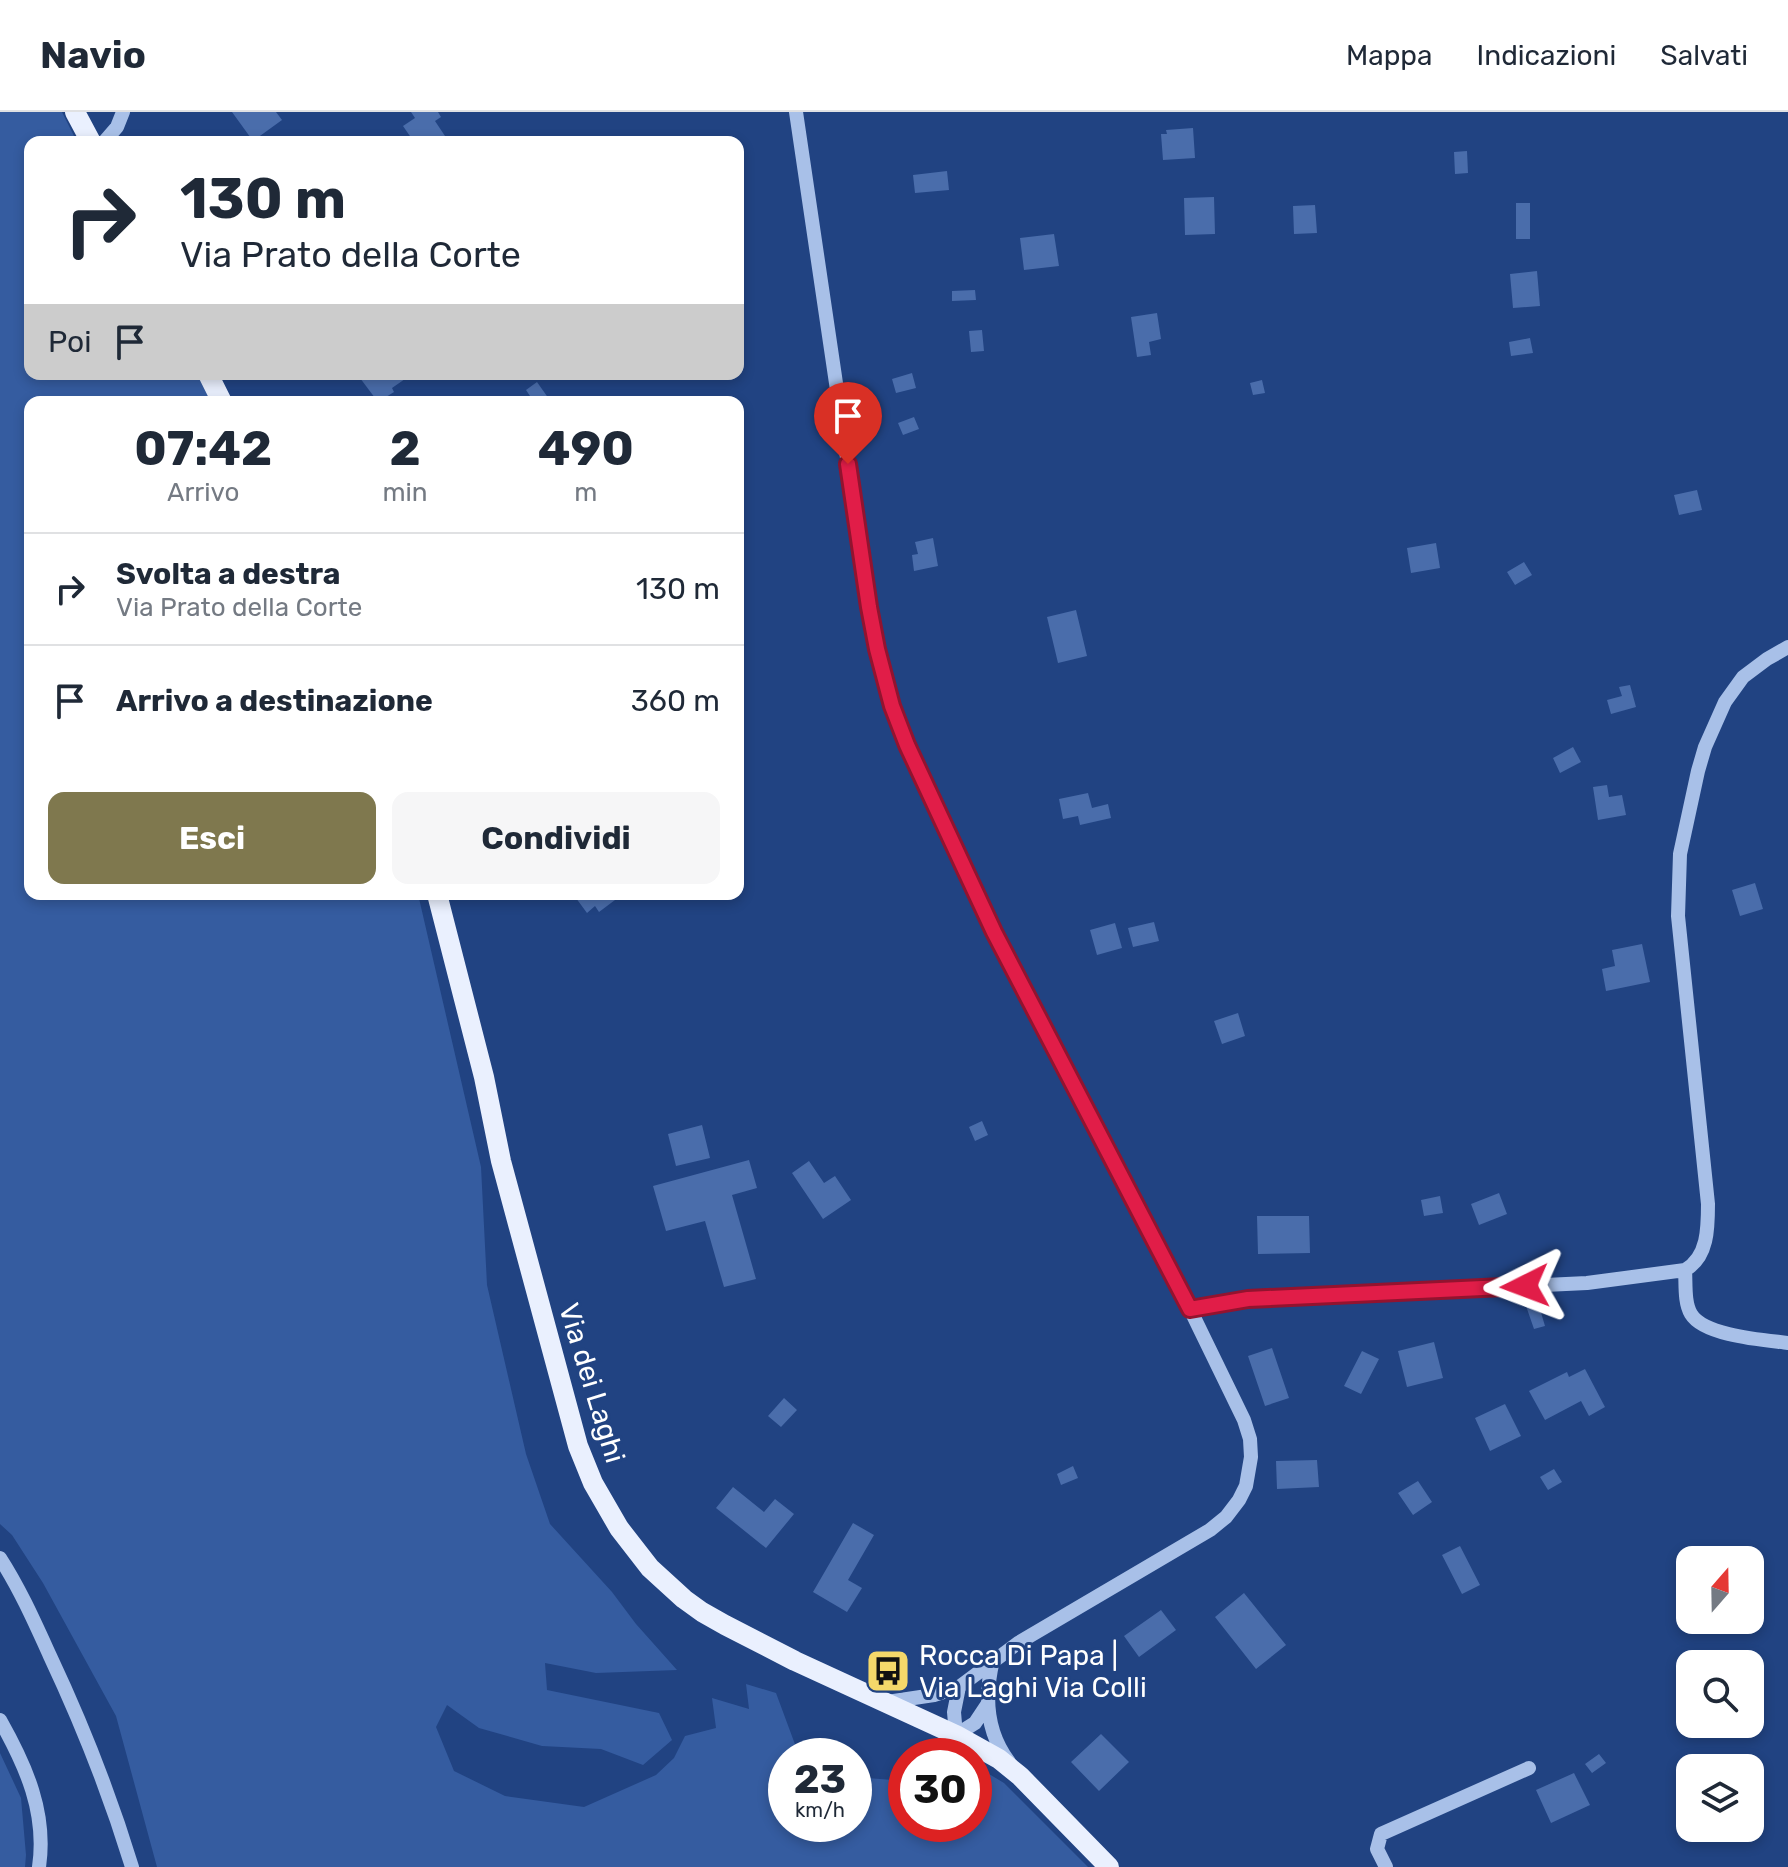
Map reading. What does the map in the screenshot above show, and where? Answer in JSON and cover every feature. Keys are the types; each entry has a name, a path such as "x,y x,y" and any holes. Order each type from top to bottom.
{"main road":[{"path":"75,112 88,136"},
{"name":"Via dei Laghi","path":"439,900 484,1077 501,1161 578,1446 600,1497 619,1528 657,1575 693,1606 714,1619 795,1661 956,1735 999,1759 1020,1776 1109,1867"}],"street":[{"path":"109,136 123,112"},
{"path":"796,112 869,607 892,706 994,932 1190,1309 1239,1409 1250,1439 1246,1486 1226,1517 1210,1530 1018,1643 959,1687 934,1695 887,1702"},
{"path":"1190,1309 1248,1299 1587,1283 1685,1270 1697,1262 1707,1232 1708,1204 1678,916 1684,832 1705,747 1725,702 1743,677 1788,647"},
{"path":"1685,1270 1687,1303 1695,1320 1716,1330 1788,1343"},
{"path":"0,1558 29,1609 74,1709 132,1867"},
{"path":"993,1660 987,1705 996,1741 1020,1776"},
{"path":"959,1687 954,1712 956,1735 975,1723 987,1705"},
{"path":"0,1720 24,1765 34,1793 41,1827 39,1867"},
{"path":"1386,1867 1377,1849 1381,1834 1529,1768"}],"shaded area":[{"path":"0,112 62,112 74,136 24,136 24,380 200,380 208,396 24,396 24,900 419,900 481,1167 487,1285 526,1454 550,1524 677,1670 596,1673 545,1663 547,1690 659,1713 672,1740 643,1765 601,1749 542,1746 479,1728 447,1705 436,1727 454,1771 505,1796 584,1807 656,1775 674,1758 685,1736 716,1728 712,1698 749,1709 746,1684 776,1693 793,1738 768,1738 768,1842 872,1842 872,1778 888,1780 888,1842 992,1842 992,1776 1004,1783 1088,1867 157,1867 116,1716 43,1583 12,1535 0,1524"},
{"path":"0,1753 21,1798 25,1867 0,1867"}],"building":[{"path":"232,112 276,112 282,120 260,136 249,136"},
{"path":"411,112 438,112 441,117 435,121 445,136 410,136 403,126 415,118"},
{"path":"1193,128 1195,158 1163,160 1161,134 1167,134 1166,130"},
{"path":"1467,151 1468,173 1455,174 1454,152"},
{"path":"947,171 949,190 915,193 913,175"},
{"path":"1214,197 1215,234 1185,235 1184,198"},
{"path":"1516,203 1530,203 1530,239 1516,239"},
{"path":"1315,205 1317,233 1294,234 1293,206"},
{"path":"1054,234 1059,266 1024,270 1020,238"},
{"path":"1537,271 1540,306 1513,308 1510,274"},
{"path":"975,290 976,300 952,301 952,291"},
{"path":"1157,313 1161,339 1149,342 1151,355 1137,357 1131,317"},
{"path":"982,330 984,351 971,352 969,331"},
{"path":"1530,338 1533,353 1511,356 1509,342"},
{"path":"912,373 916,388 896,393 892,379"},
{"path":"362,380 404,380 392,388 394,392 388,396 374,396"},
{"path":"1262,380 1265,393 1253,395 1250,383"},
{"path":"537,382 547,396 530,396 526,390"},
{"path":"914,417 919,429 903,435 898,423"},
{"path":"1697,490 1702,510 1679,515 1674,495"},
{"path":"933,538 938,566 914,571 912,555 918,554 915,542"},
{"path":"1436,543 1440,568 1411,573 1407,548"},
{"path":"1524,562 1532,575 1515,585 1507,572"},
{"path":"1076,610 1087,656 1058,663 1047,617"},
{"path":"1630,685 1636,707 1611,714 1607,700 1622,696 1619,687"},
{"path":"1573,747 1581,762 1560,773 1553,758"},
{"path":"1607,785 1609,797 1622,795 1626,815 1598,820 1593,787"},
{"path":"1088,793 1092,808 1108,804 1111,818 1080,825 1078,816 1063,819 1059,799"},
{"path":"1755,883 1763,909 1740,916 1732,890"},
{"path":"577,900 615,900 599,912 595,906 587,913"},
{"path":"1154,922 1159,941 1133,947 1128,928"},
{"path":"1115,923 1122,948 1097,955 1090,930"},
{"path":"1642,944 1650,982 1606,991 1602,969 1615,966 1612,950"},
{"path":"1238,1013 1245,1036 1222,1044 1214,1021"},
{"path":"982,1121 988,1135 975,1141 969,1127"},
{"path":"702,1125 710,1158 676,1166 668,1134"},
{"path":"749,1160 757,1188 732,1195 756,1279 724,1287 705,1221 666,1231 653,1186"},
{"path":"809,1161 824,1183 835,1176 851,1200 823,1219 792,1173"},
{"path":"1499,1193 1507,1214 1479,1225 1471,1204"},
{"path":"1440,1196 1443,1213 1424,1216 1421,1200"},
{"path":"1257,1216 1309,1216 1310,1253 1258,1254"},
{"path":"1537,1299 1545,1326 1534,1329 1525,1303"},
{"path":"1434,1342 1443,1378 1407,1387 1398,1351"},
{"path":"1272,1348 1289,1398 1265,1406 1248,1356"},
{"path":"1362,1351 1379,1359 1361,1394 1344,1386"},
{"path":"1585,1369 1605,1407 1589,1416 1581,1401 1545,1420 1529,1391 1567,1372 1569,1377"},
{"path":"784,1398 797,1410 781,1427 768,1416"},
{"path":"1505,1404 1521,1436 1490,1451 1475,1418"},
{"path":"1317,1460 1319,1487 1277,1489 1276,1461"},
{"path":"1073,1466 1078,1478 1061,1485 1057,1474"},
{"path":"1554,1469 1562,1482 1548,1490 1540,1477"},
{"path":"1418,1481 1432,1502 1413,1515 1398,1493"},
{"path":"733,1487 764,1512 775,1499 794,1514 766,1548 716,1508"},
{"path":"853,1523 874,1535 848,1580 862,1588 847,1612 813,1592"},
{"path":"1460,1546 1480,1585 1462,1594 1442,1555"},
{"path":"1244,1593 1286,1645 1256,1669 1215,1617"},
{"path":"1161,1610 1176,1630 1139,1657 1124,1636"},
{"path":"1101,1734 1129,1762 1099,1791 1071,1762"},
{"path":"1599,1754 1606,1763 1592,1773 1585,1764"},
{"path":"1574,1773 1590,1805 1551,1823 1536,1790"}],"place":[{"name":"Rocca Di Papa | Via Laghi Via Colli","path":"888,1671"}],"route":[{"path":"848,464 877,649 892,706 907,745 994,932 1190,1309 1248,1299 1525,1286"}]}
